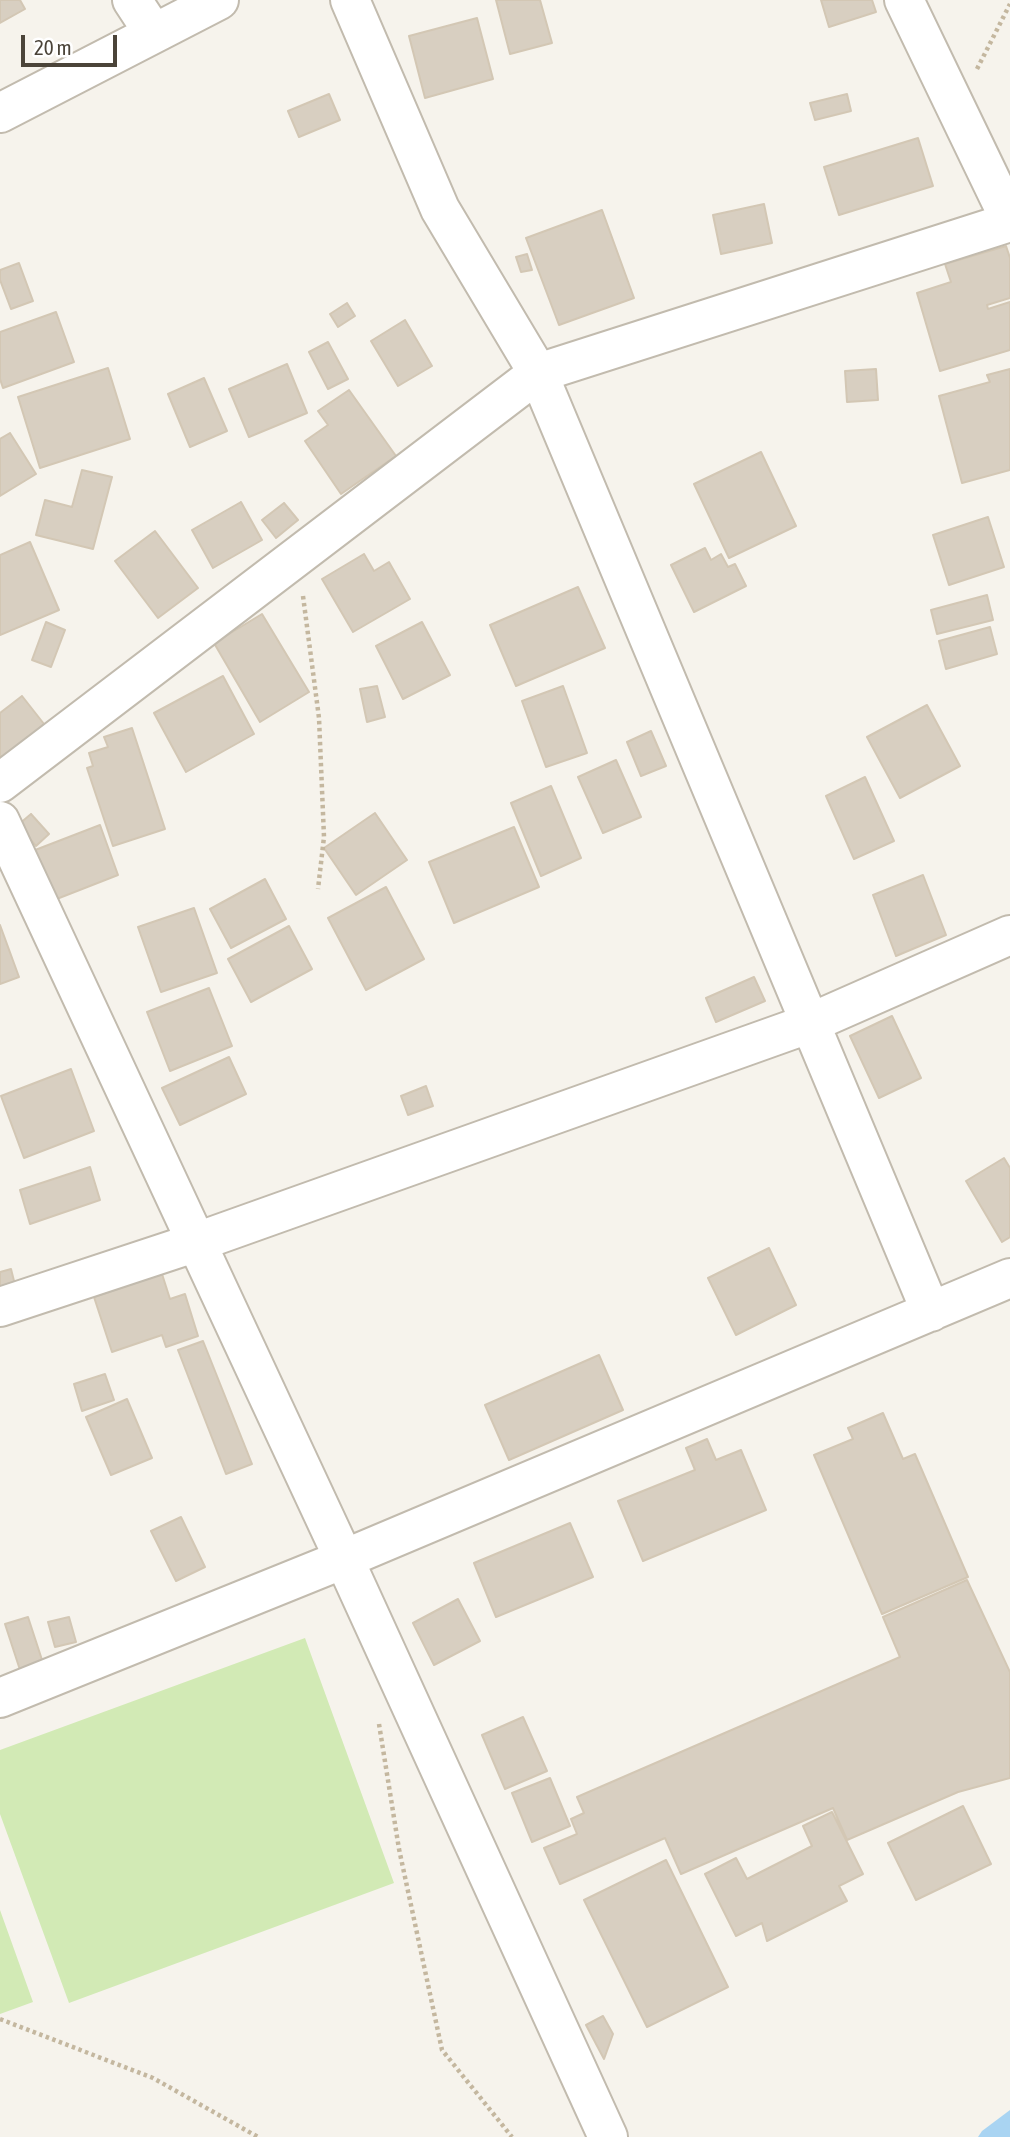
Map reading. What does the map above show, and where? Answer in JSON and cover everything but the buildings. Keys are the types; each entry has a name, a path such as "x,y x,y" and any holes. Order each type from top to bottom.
{"street":[{"path":"132,0 153,33"},
{"path":"0,113 219,0"},
{"path":"350,0 440,209 538,373 930,1312"},
{"path":"0,783 538,373 1010,221 904,0"},
{"path":"0,821 194,1243 344,1559 608,2137"},
{"path":"0,1307 194,1243 808,1024 1010,935"},
{"path":"0,1698 344,1559 1010,1278"}],"path":[{"path":"955,110 1010,5"},
{"path":"298,556 319,718 324,837 318,889"},
{"path":"378,1712 381,1752 399,1849 442,2050 512,2137"},
{"path":"0,2019 153,2078 258,2137"}],"green space":[{"path":"305,1638 394,1883 69,2003 0,1814 0,1750"},
{"path":"0,1910 33,2002 0,2014"}],"water":[{"path":"1010,2110 1010,2137 978,2137 982,2131"}]}
